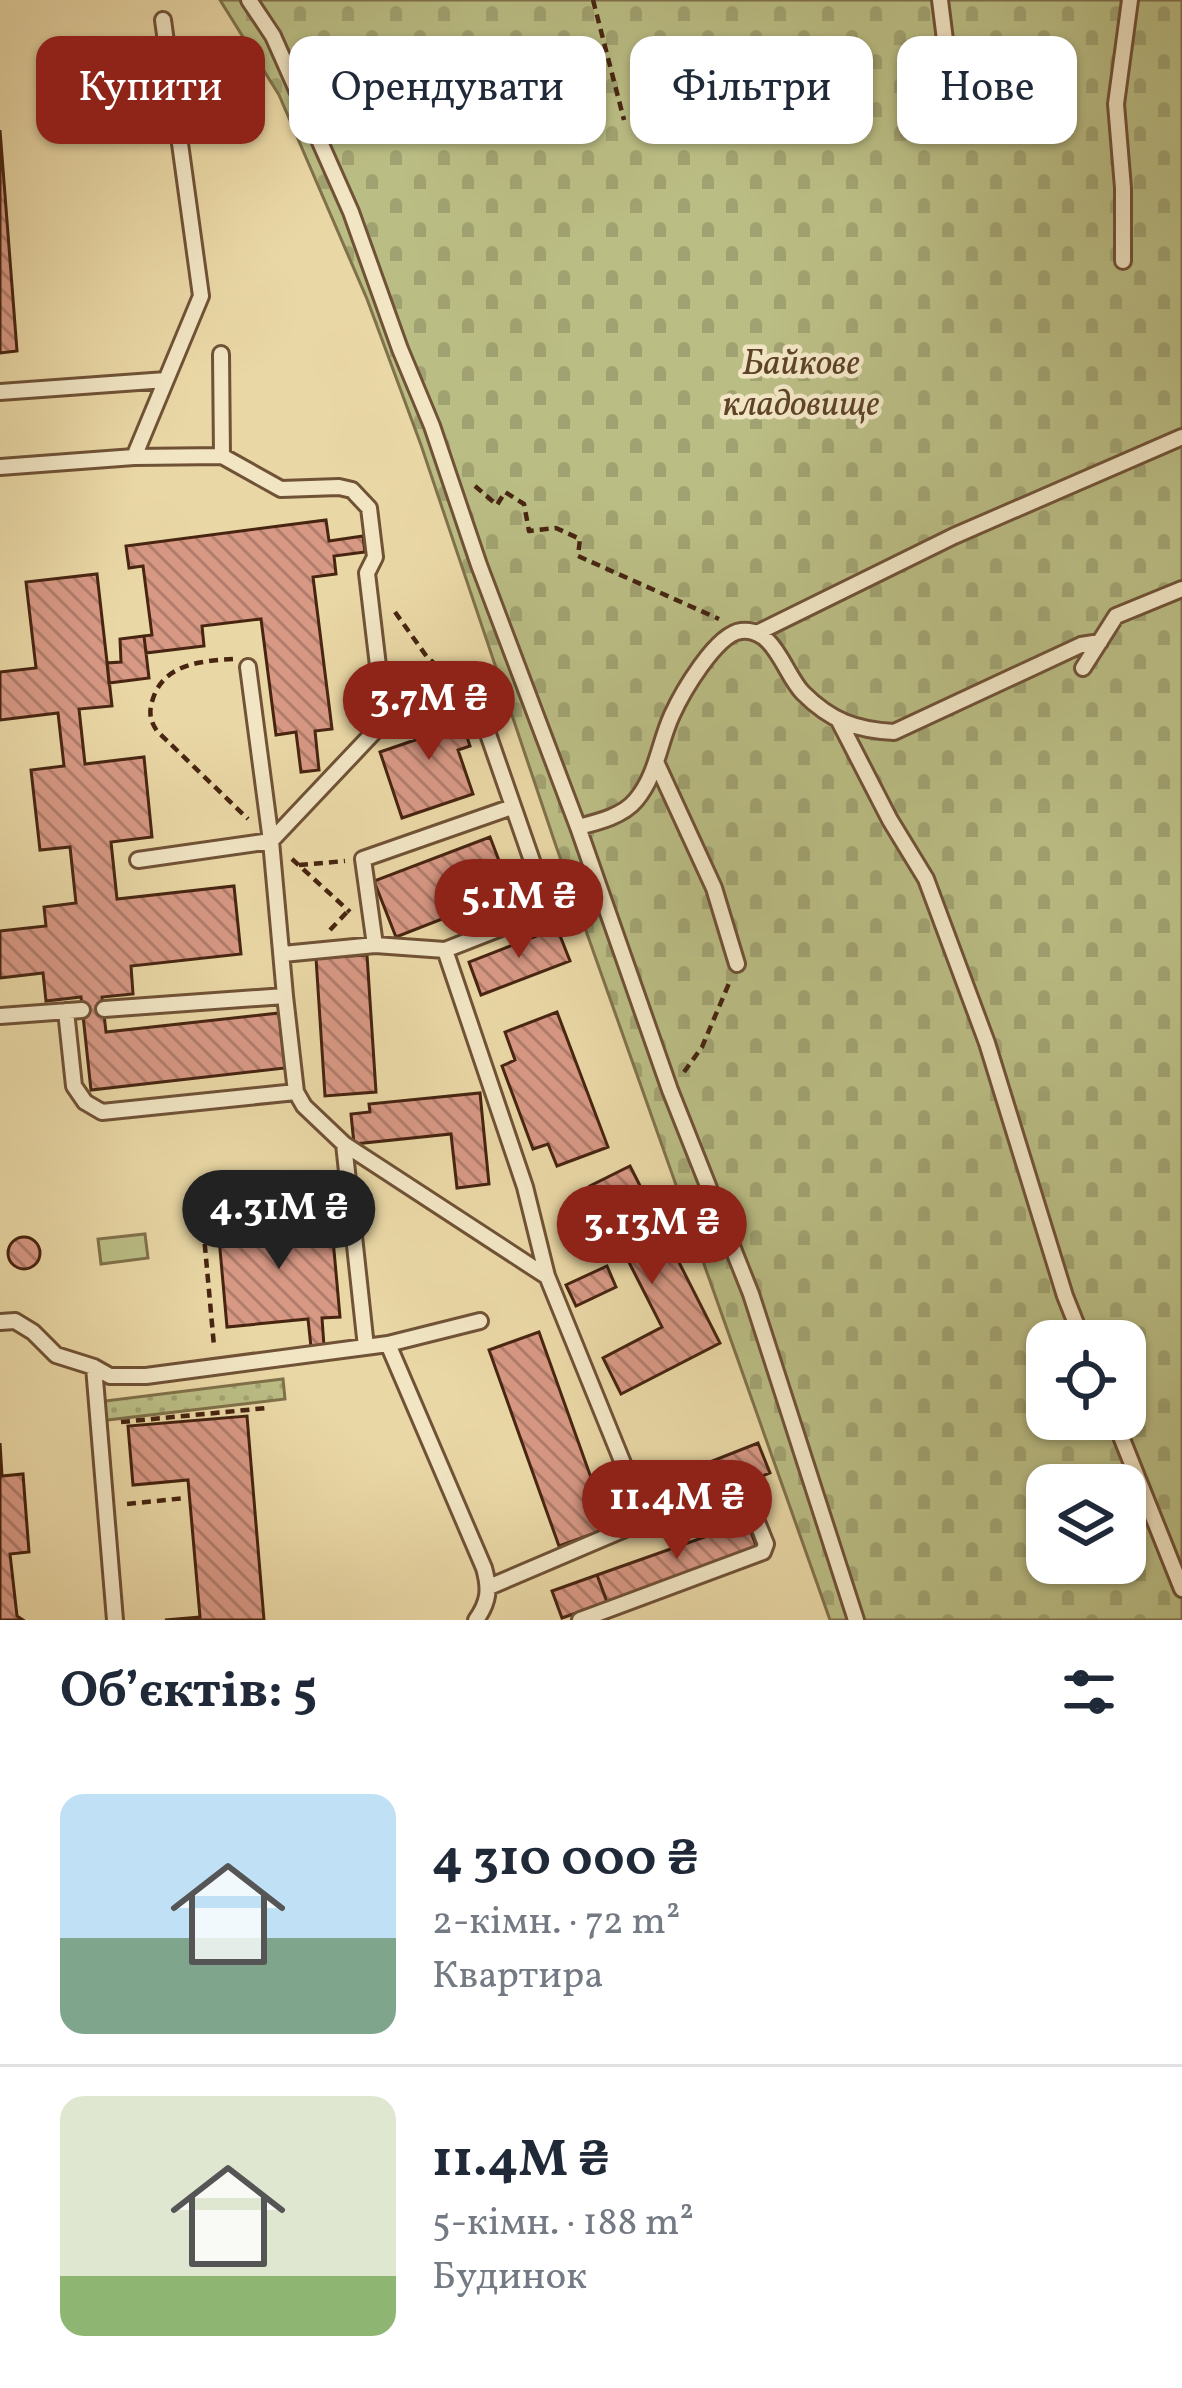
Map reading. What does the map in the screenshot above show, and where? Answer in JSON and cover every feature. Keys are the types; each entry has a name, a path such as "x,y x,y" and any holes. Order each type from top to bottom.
{"lane":[{"path":"249,0 273,36 351,212 578,826 670,1090 751,1294 856,1620"},
{"path":"940,0 944,36"},
{"path":"1123,261 1117,104 1130,0"},
{"path":"134,457 201,296 163,20"},
{"path":"221,354 222,456"},
{"path":"0,392 166,380"},
{"path":"757,633 954,536 1182,437"},
{"path":"0,467 222,456 280,489 352,490 369,508 375,557 367,573 383,708 375,731 272,841 138,860"},
{"path":"1083,668 1116,616 1182,590"},
{"path":"578,826 604,821 635,803 657,764 671,717 696,674 722,640 739,631 757,633 772,645 802,692 839,721 863,730 894,732 1081,645 1100,643"},
{"path":"248,667 272,841 296,1092 304,1106 344,1144 547,1276"},
{"path":"839,721 926,879 987,1043 1075,1320"},
{"path":"283,954 374,938 445,950 511,924 534,900 538,878 488,734"},
{"path":"657,764 714,888 737,964"},
{"path":"374,938 363,859 512,807"},
{"path":"445,950 525,1186 547,1276 646,1520 656,1528 672,1528 743,1508 753,1512 766,1544 763,1552 580,1620"},
{"path":"104,1009 285,996"},
{"path":"0,1016 74,1011 74,1085 86,1102 102,1112 296,1092"},
{"path":"344,1144 367,1347"},
{"path":"210,1195 349,1183"},
{"path":"0,1322 16,1321 56,1355 110,1376 146,1376 388,1344 479,1322"},
{"path":"388,1344 484,1568 489,1587 486,1606 476,1620"},
{"path":"94,1367 115,1620"},
{"path":"1122,1440 1182,1589"},
{"path":"489,1587 646,1520"}],"path":[{"path":"592,0 624,120"},
{"path":"443,458 497,505 505,492 524,504 530,531 556,528 580,538 578,556 739,631"},
{"path":"391,607 427,657 472,689 488,734"},
{"path":"248,667 228,659 178,667 161,681 150,716 157,731 374,938"},
{"path":"299,866 363,859"},
{"path":"310,952 367,890"},
{"path":"670,1090 702,1047 737,964"},
{"path":"210,1195 201,1203 216,1366"},
{"path":"98,1425 267,1408"},
{"path":"120,1505 185,1498"}],"green space":[{"name":"Байкове кладовище","path":"220,0 1182,0 1182,1620 830,1620 556,846 421,445 367,299 300,144 606,144 606,36 289,36 289,118 265,72 265,36 242,36"},
{"path":"145,1234 148,1258 101,1264 98,1239"},
{"path":"283,1379 285,1399 99,1421 97,1402"}],"building":[{"path":"0,130 17,351 0,353"},
{"path":"326,520 329,541 363,536 365,552 334,556 336,574 313,577 332,729 315,731 319,770 301,772 296,732 276,735 261,619 202,626 204,646 146,653 144,636 152,635 143,566 129,568 126,546"},
{"path":"97,574 112,706 79,709 85,764 144,757 152,837 111,842 117,899 234,886 241,954 131,966 133,994 102,997 106,1032 279,1013 285,1068 91,1090 81,997 46,1001 43,973 0,978 0,931 46,926 44,907 76,903 70,847 40,850 31,770 64,766 58,713 0,720 0,672 36,668 26,582"},
{"path":"144,636 149,678 109,683 107,663 121,662 120,639"},
{"path":"456,703 470,746 458,750 473,794 402,818 380,752 415,740 408,720"},
{"path":"490,837 511,892 396,937 374,881"},
{"path":"557,928 570,961 481,995 469,962"},
{"path":"367,955 376,1092 325,1096 316,958"},
{"path":"557,1012 608,1147 557,1166 548,1144 533,1149 502,1066 515,1060 505,1032"},
{"path":"480,1093 489,1184 457,1188 451,1134 354,1144 351,1114 370,1112 369,1104"},
{"path":"630,1166 720,1343 621,1394 603,1358 662,1327 590,1186"},
{"path":"248,1198 250,1224 331,1217 340,1317 322,1318 324,1346 311,1347 308,1319 227,1327 218,1227 234,1226 232,1199"},
{"path":"24,1237 35,1242 40,1253 35,1264 24,1269 13,1264 8,1253 13,1242"},
{"path":"607,1266 616,1287 576,1306 566,1285"},
{"path":"539,1332 609,1528 559,1546 489,1350"},
{"path":"247,1416 264,1620 165,1620 200,1617 188,1480 133,1485 128,1426"},
{"path":"0,1443 2,1476 23,1474 29,1552 10,1554 17,1616 23,1620 0,1620"},
{"path":"758,1443 770,1473 681,1507 669,1478"},
{"path":"747,1522 757,1548 607,1602 597,1575"},
{"path":"597,1575 607,1602 562,1618 552,1591"}]}
